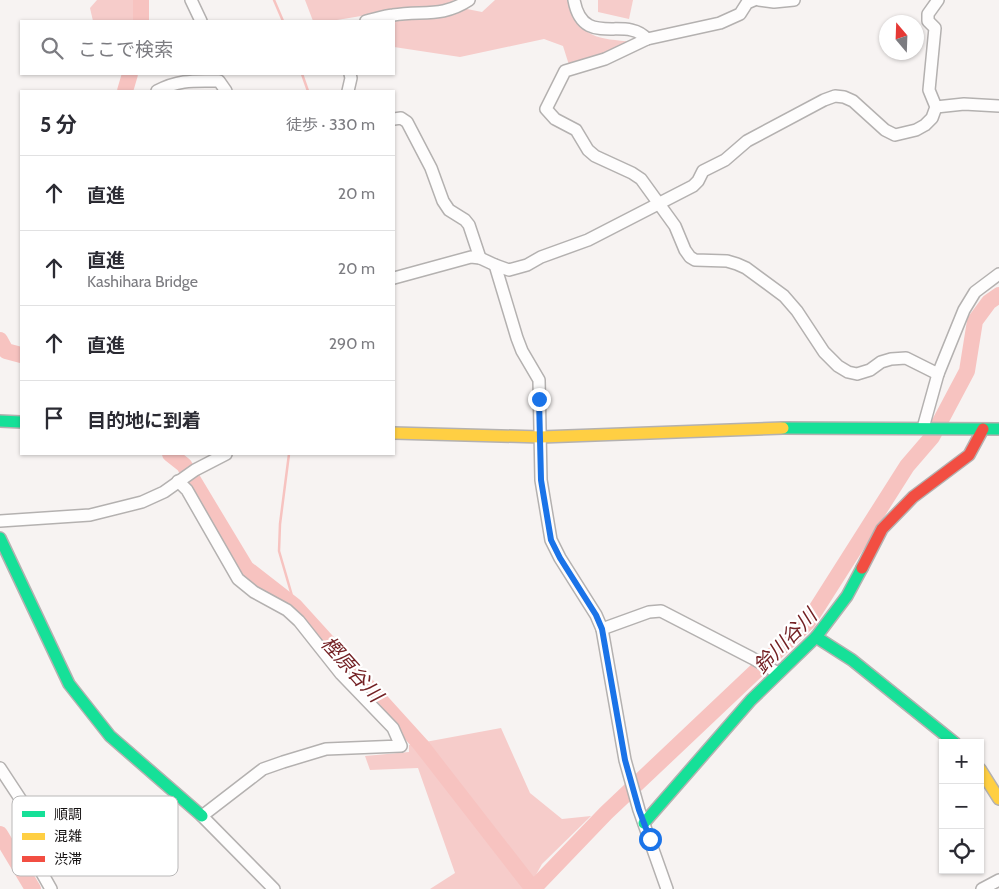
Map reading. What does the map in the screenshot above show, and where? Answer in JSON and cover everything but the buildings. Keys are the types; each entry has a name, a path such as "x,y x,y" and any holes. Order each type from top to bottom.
{"street":[{"path":"191,0 201,20"},
{"path":"370,20 394,14 427,14 448,10 469,0"},
{"path":"574,0 579,17 588,24 600,30 637,31 647,39"},
{"path":"754,0 747,3 740,14 720,23 647,39 605,59 564,71 546,109 555,119 576,130 588,150 595,156 641,179 676,226 685,250 690,257 695,260 727,261 737,264 746,268 784,296 797,311 824,352 838,366 848,372 857,374 870,370 881,362 906,358 916,361 938,374"},
{"path":"759,0 774,2 794,0"},
{"path":"395,278 463,259 480,258 509,270 527,265 541,257 588,240 693,186 703,171 725,160 747,141 835,96 853,101 884,130 895,135 916,130 932,118 936,107 929,90 935,28 928,21 928,14 938,0"},
{"path":"348,90 350,75"},
{"path":"160,90 171,84 218,77 225,90"},
{"path":"936,107 964,104 999,106"},
{"path":"395,119 401,118 407,122 431,168 443,201 449,210 465,220 469,225 480,258"},
{"path":"495,265 517,338 538,380 541,480 551,540 560,558 596,615 602,629 623,752 639,810 667,889"},
{"path":"925,428 938,374 964,310 975,292 999,274"},
{"path":"0,421 20,422"},
{"path":"395,432 541,437 747,428 954,428 999,430"},
{"path":"644,823 775,671 816,637 847,596 882,529 913,497 969,455 983,429"},
{"path":"0,521 90,515 142,502 164,492 195,470 224,455"},
{"path":"180,480 238,579 254,592 286,610 299,621 341,674 393,728 401,746 326,749 263,769 202,816"},
{"path":"0,538 69,684 104,728 130,755 202,816 274,889"},
{"path":"602,629 649,612 661,611 775,671"},
{"path":"816,637 852,660 950,739"},
{"path":"0,768 18,796"},
{"path":"984,775 999,799"},
{"path":"44,876 51,889"},
{"path":"982,889 999,880"}],"shaded area":[{"path":"97,0 143,0 137,20 93,20 90,8"},
{"path":"305,0 453,0 462,8 482,12 495,0 570,0 579,23 585,30 600,38 633,42 617,50 569,65 563,46 544,39 460,57 395,47 395,20 379,20 379,13 337,20 313,20"},
{"path":"598,0 633,0 629,19 598,12"},
{"path":"501,728 530,793 562,819 591,816 542,864 528,889 430,889 455,873 418,768 370,770 365,756 409,752 409,745"}],"waterway":[{"name":"樫原谷川","path":"141,0 141,20"},
{"path":"274,0 283,20"},
{"name":"樫原谷川","path":"125,90 130,75"},
{"path":"302,75 308,90"},
{"name":"鈴川谷川","path":"533,889 606,813 808,622 907,466 932,437 967,371 975,321 989,302 999,295"},
{"path":"0,340 6,351 20,355"},
{"name":"樫原谷川","path":"171,455 184,465 246,568 295,606 421,745 533,889"},
{"path":"289,455 280,524 279,551 295,606"},
{"path":"0,834 12,854"},
{"path":"25,876 33,889"}],"traffic: fast":[{"path":"0,421 20,422"},
{"path":"783,428 999,429"},
{"path":"0,538 69,684 110,736 202,816"},
{"path":"644,823 751,700 816,637 847,596 862,568"},
{"path":"816,637 852,660 950,739"}],"traffic: slow":[{"path":"395,433 541,437 783,428"},
{"path":"984,775 999,799"}],"traffic: jam":[{"path":"862,568 882,529 913,497 969,455 983,429"}],"route":[{"path":"539,399 541,480 551,540 560,558 596,615 602,629 625,760 639,810 650,839"}]}
